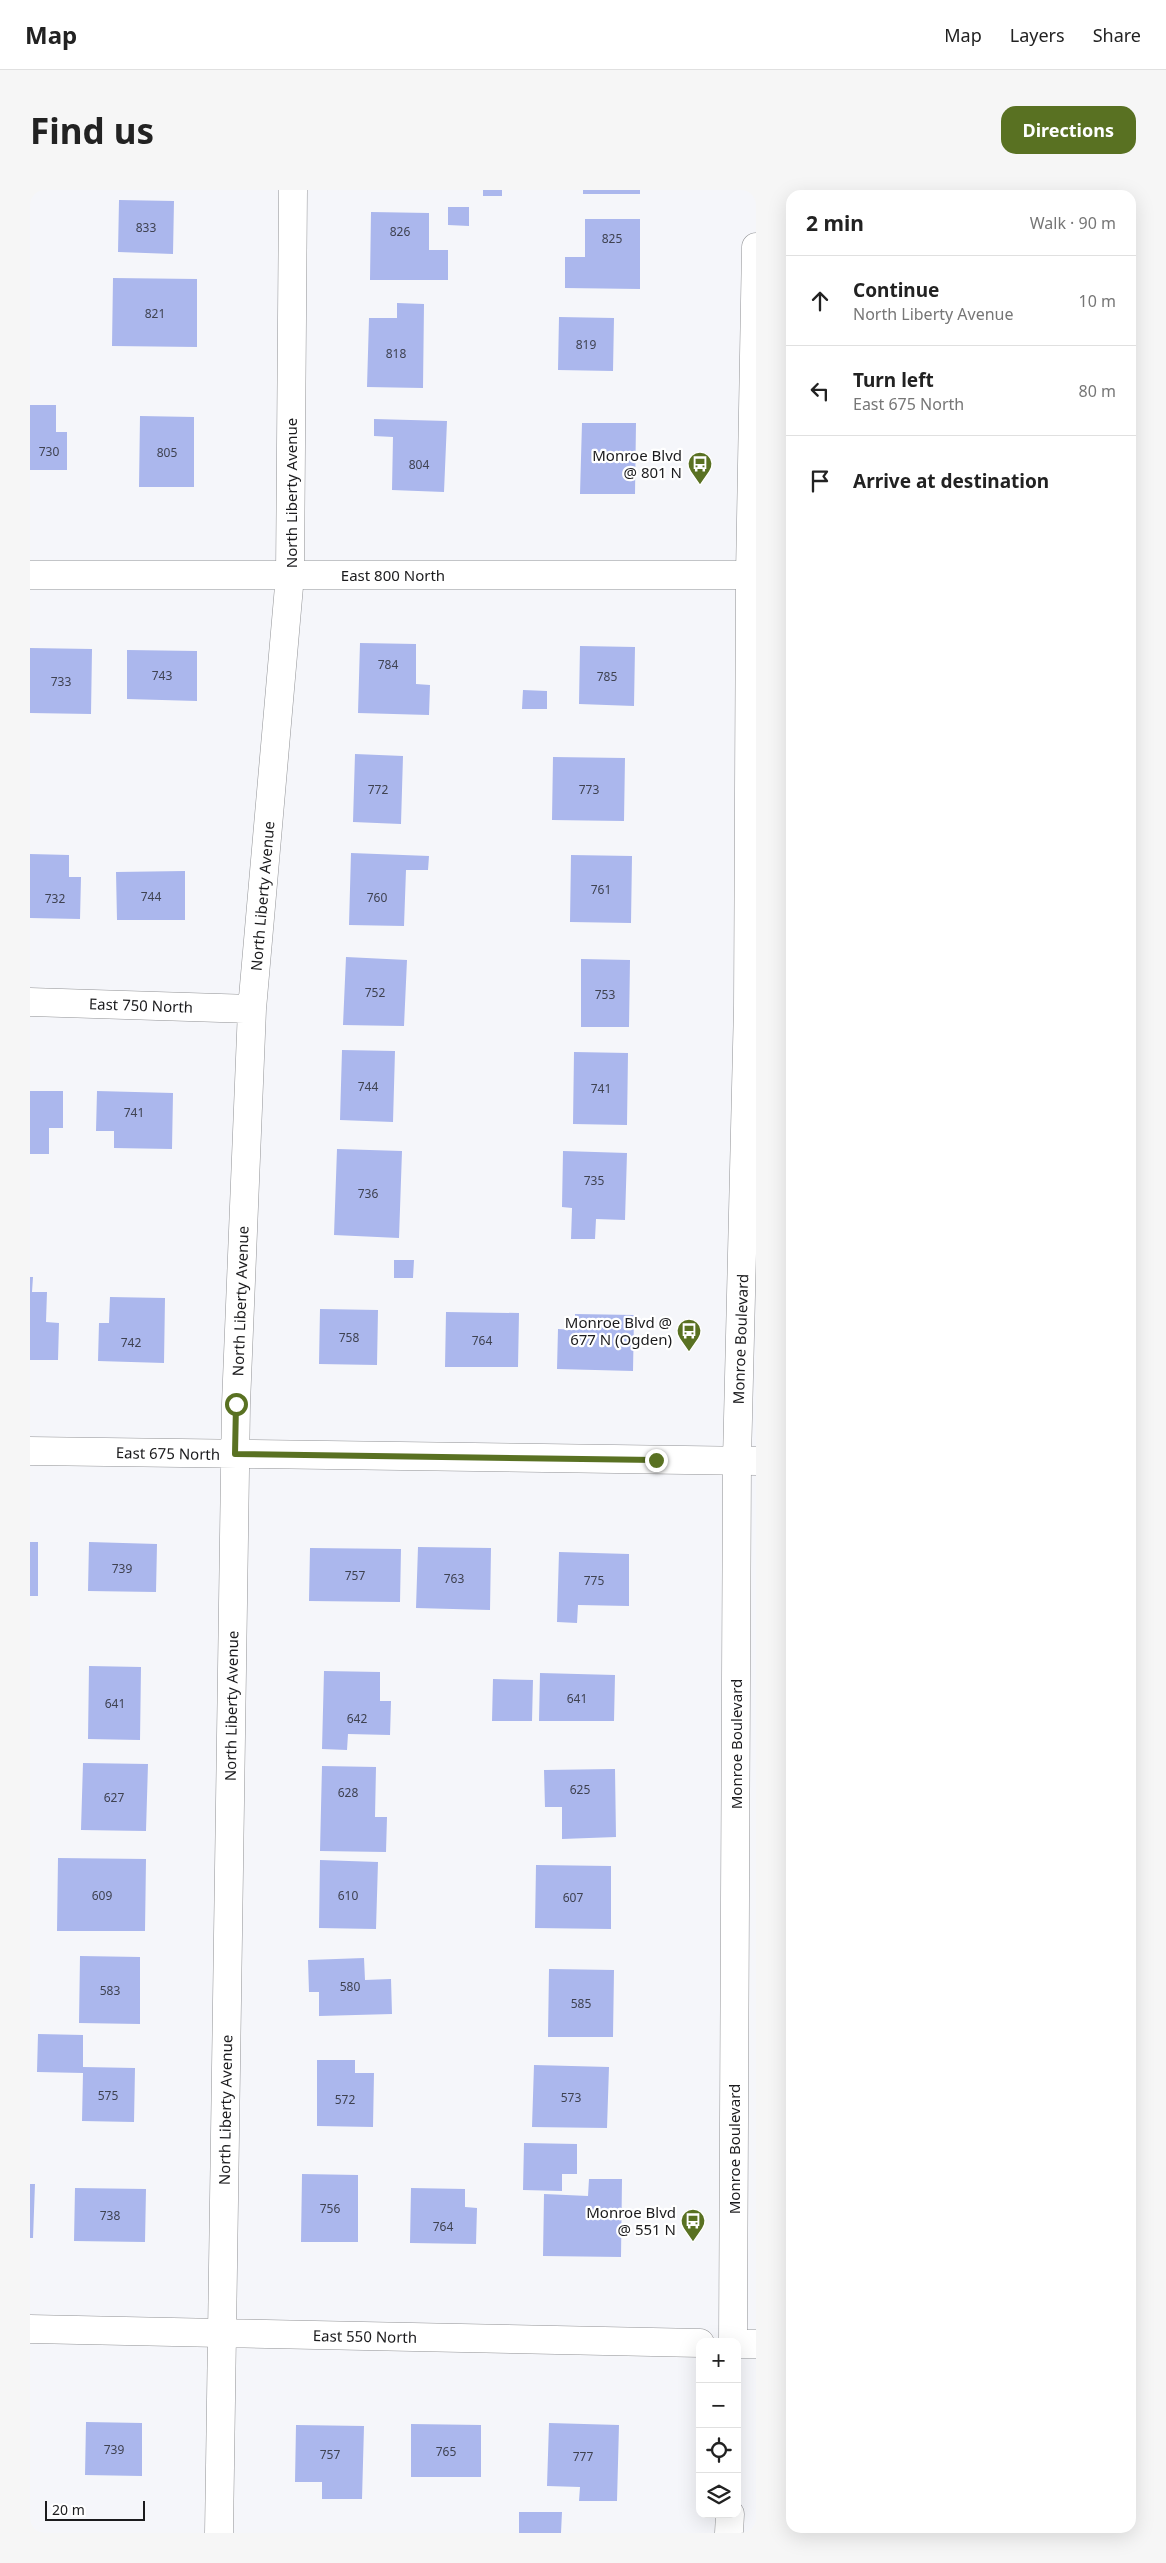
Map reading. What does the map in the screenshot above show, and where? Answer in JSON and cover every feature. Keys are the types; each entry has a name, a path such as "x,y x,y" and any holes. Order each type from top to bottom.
{"street":[{"name":"North Liberty Avenue","path":"220,2533 235,1454 252,1008 290,575 293,190"},
{"name":"Monroe Boulevard","path":"733,2338 752,1006 756,247"},
{"name":"East 800 North","path":"30,575 753,574"},
{"name":"East 750 North","path":"30,1002 252,1008"},
{"name":"East 675 North","path":"30,1451 746,1461"},
{"name":"East 550 North","path":"30,2329 696,2343"},
{"path":"741,2344 756,2344"},
{"path":"730,2518 730,2533"}],"building":[{"path":"483,190 502,190 502,196 483,196"},
{"path":"583,190 640,190 640,194 583,194"},
{"path":"119,200 174,201 173,254 118,252"},
{"path":"448,207 469,207 469,226 448,225"},
{"path":"371,212 429,213 429,250 448,250 448,280 370,280"},
{"path":"585,219 640,219 640,289 565,288 565,257 585,257"},
{"path":"113,278 197,279 197,347 112,346"},
{"path":"397,303 424,304 423,388 367,387 369,318 397,318"},
{"path":"559,317 614,318 613,371 558,370"},
{"path":"30,405 56,405 56,432 67,432 67,470 30,470"},
{"path":"140,416 194,417 194,487 139,487"},
{"path":"374,419 447,421 444,492 392,490 393,437 374,436"},
{"path":"582,423 636,423 635,494 580,494"},
{"path":"360,643 416,644 416,684 430,685 429,715 358,713"},
{"path":"580,646 635,647 634,706 579,704"},
{"path":"30,648 92,649 91,714 30,713"},
{"path":"127,650 197,651 197,701 127,699"},
{"path":"523,690 547,691 547,709 522,709"},
{"path":"355,754 403,756 401,824 353,822"},
{"path":"553,757 625,758 624,821 552,820"},
{"path":"351,853 429,856 428,870 406,870 404,926 349,925"},
{"path":"30,854 69,855 69,877 81,877 80,919 30,918"},
{"path":"571,855 632,856 631,923 570,922"},
{"path":"185,871 185,920 117,920 116,872"},
{"path":"346,957 407,960 404,1026 343,1025"},
{"path":"581,959 630,960 629,1027 581,1027"},
{"path":"342,1050 395,1051 393,1122 340,1120"},
{"path":"574,1052 628,1053 627,1125 573,1124"},
{"path":"30,1091 63,1091 63,1128 49,1128 49,1154 30,1154"},
{"path":"97,1091 173,1093 172,1149 114,1148 114,1131 96,1131"},
{"path":"337,1149 402,1151 399,1238 334,1235"},
{"path":"563,1151 627,1153 625,1220 596,1219 595,1239 571,1239 572,1208 562,1207"},
{"path":"394,1260 414,1260 413,1278 394,1278"},
{"path":"30,1277 33,1277 32,1292 47,1292 46,1322 59,1323 58,1360 30,1360"},
{"path":"110,1297 165,1298 164,1363 98,1361 99,1323 109,1323"},
{"path":"320,1309 378,1310 377,1365 319,1364"},
{"path":"446,1312 519,1313 518,1367 445,1367"},
{"path":"575,1314 634,1315 633,1371 557,1369 558,1329 575,1330"},
{"path":"30,1542 38,1542 38,1596 30,1596"},
{"path":"89,1542 157,1544 156,1592 88,1591"},
{"path":"418,1547 491,1548 490,1610 416,1608"},
{"path":"310,1548 401,1549 400,1602 309,1601"},
{"path":"559,1552 629,1554 629,1606 578,1605 577,1623 557,1622"},
{"path":"89,1666 141,1667 140,1740 88,1739"},
{"path":"324,1671 380,1672 380,1701 391,1701 390,1735 348,1734 347,1750 322,1749"},
{"path":"540,1673 615,1675 614,1721 539,1721"},
{"path":"493,1679 533,1680 532,1721 492,1721"},
{"path":"83,1763 148,1764 146,1831 81,1830"},
{"path":"322,1766 376,1767 375,1817 387,1817 386,1852 320,1851"},
{"path":"615,1769 616,1837 562,1839 562,1807 545,1807 544,1770"},
{"path":"58,1858 146,1859 145,1931 57,1931"},
{"path":"320,1860 378,1862 376,1929 319,1928"},
{"path":"536,1865 611,1866 611,1929 535,1928"},
{"path":"80,1956 140,1957 140,2024 79,2023"},
{"path":"364,1958 365,1980 391,1979 392,2014 319,2016 319,1992 309,1992 308,1960"},
{"path":"549,1969 614,1970 613,2037 548,2037"},
{"path":"38,2034 83,2035 83,2067 135,2068 134,2122 82,2121 83,2073 37,2072"},
{"path":"317,2060 355,2060 355,2073 374,2073 373,2127 317,2126"},
{"path":"534,2065 609,2067 607,2128 532,2127"},
{"path":"524,2143 577,2144 577,2174 562,2174 562,2191 523,2190"},
{"path":"302,2174 358,2175 358,2242 301,2242"},
{"path":"589,2179 622,2179 621,2257 543,2256 544,2194 588,2196"},
{"path":"30,2184 35,2184 33,2238 30,2238"},
{"path":"75,2188 146,2189 145,2242 74,2241"},
{"path":"411,2188 465,2189 465,2207 477,2208 476,2244 410,2243"},
{"path":"86,2422 142,2423 142,2476 85,2475"},
{"path":"549,2423 619,2425 617,2501 579,2501 580,2487 547,2486"},
{"path":"411,2424 481,2425 481,2477 411,2477"},
{"path":"296,2425 364,2426 362,2499 322,2499 322,2482 295,2482"},
{"path":"519,2512 562,2512 561,2533 519,2533"}],"place":[{"name":"Monroe Blvd @ 801 N","path":"700,485"},
{"name":"Monroe Blvd @ 677 N (Ogden)","path":"689,1352"},
{"name":"Monroe Blvd @ 551 N","path":"693,2242"}],"route":[{"path":"236,1404 235,1454 656,1460"}]}
